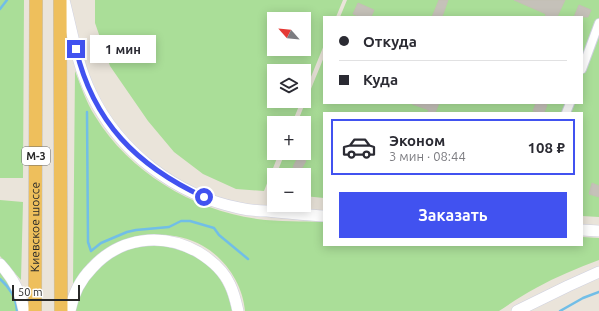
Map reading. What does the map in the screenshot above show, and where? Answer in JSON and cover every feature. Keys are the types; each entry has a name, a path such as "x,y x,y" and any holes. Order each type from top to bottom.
{"highway":[{"name":"Киевское шоссе","path":"35,311 36,0"},
{"name":"М-3","path":"60,0 61,311"}],"main road":[{"path":"64,0 79,61 91,93 112,128 130,149 158,172 184,188 223,204 244,209 323,216"},
{"path":"583,230 599,231"},
{"path":"70,311 73,297 78,286 87,273 98,262 124,246 151,240 184,245 202,254 212,262 230,284 235,296 238,311"},
{"path":"0,264 15,283 23,303 24,311"},
{"path":"519,310 599,272"}],"street":[{"path":"583,66 599,23"}],"green space":[{"path":"0,0 24,0 23,178 0,178"},
{"path":"95,0 343,0 336,16 323,16 323,47 311,77 311,64 267,64 267,108 298,108 295,116 267,116 267,160 276,160 273,168 267,168 267,183 264,191 236,189 203,174 174,152 148,121 110,66 95,23"},
{"path":"347,0 599,0 599,217 583,216 583,112 323,112 323,198 311,197 311,168 279,168 282,160 311,160 311,116 300,116 303,108 311,108 311,89 323,59 323,104 583,104 583,16 340,16"},
{"path":"75,71 86,100 95,116 109,136 144,171 187,197 209,207 233,214 257,219 323,222 323,246 583,246 583,237 599,238 599,260 544,284 499,311 245,311 244,301 237,282 226,265 219,258 211,251 192,241 166,235 140,236 115,244 104,250 90,261 73,284"},
{"path":"0,200 23,202 21,280 0,256"},
{"path":"157,245 184,252 196,257 206,264 223,284 232,311 75,311 82,289 92,275 104,263 126,250 137,247"},
{"path":"0,272 12,290 19,311 0,311"}],"building":[{"path":"439,0 448,0 442,16 432,16"},
{"path":"514,0 565,0 557,16 545,16 546,14"},
{"path":"358,3 374,10 371,16 358,16 353,14"},
{"path":"579,5 591,10 588,17 574,16"},
{"path":"412,104 439,104 435,112 428,112 429,110"},
{"path":"536,104 547,105 544,112 533,111"},
{"path":"296,160 306,161 302,168 293,167"},
{"path":"592,183 599,186 599,197 589,194"}],"waterway":[{"path":"0,9 7,0"},
{"path":"87,112 88,242 91,251 101,243 127,232 169,227 181,221 190,221 214,228 219,235 248,259"},
{"path":"0,279 12,293 17,311"},
{"path":"560,311 583,298 599,292"}],"route":[{"path":"76,49 82,72 91,93 109,124 123,141 142,160 158,172 184,188 204,197"}]}
